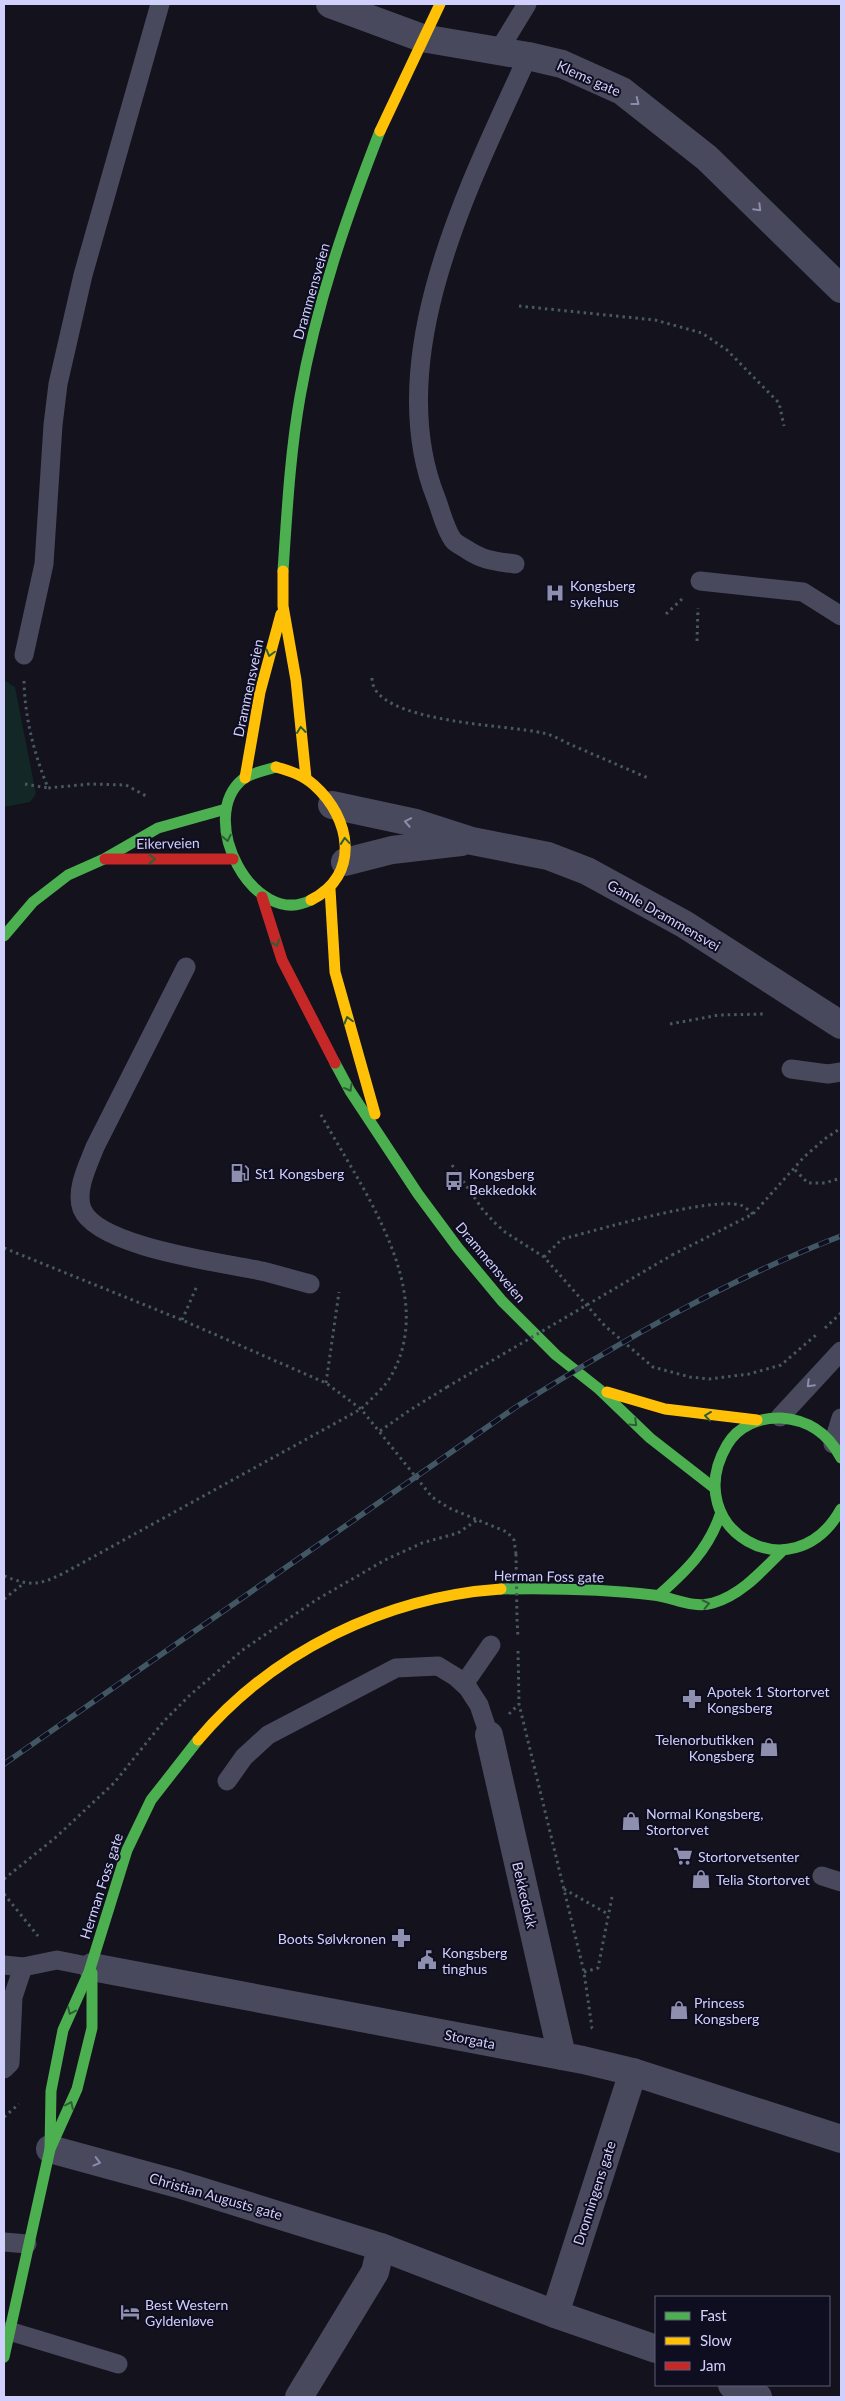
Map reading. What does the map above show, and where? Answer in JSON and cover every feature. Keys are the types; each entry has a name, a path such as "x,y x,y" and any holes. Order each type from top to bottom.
{"main road":[{"name":"Drammensveien","path":"245,778 260,692 283,606 290,468 312,344 354,202 383,124 422,38 440,4"},
{"name":"Drammensveien","path":"283,606 297,690 306,778"},
{"path":"276,767 286,769 306,778 325,794 332,805 345,835 345,862 342,872 321,898 297,906 285,906 262,896 245,880 234,859 225,829 226,809 232,791 254,772 276,767"},
{"name":"Eikerveien","path":"4,936 33,902 68,875 104,859 158,828 226,809"},
{"name":"Eikerveien","path":"104,859 234,859"},
{"name":"Drammensveien","path":"330,889 335,972 380,1135"},
{"name":"Drammensveien","path":"262,896 282,960 350,1091 418,1194 479,1274 528,1328 556,1354 599,1389 650,1438 713,1487"},
{"name":"Drammensveien","path":"599,1389 665,1409 757,1420"},
{"path":"826,1545 811,1543 782,1551 760,1548 740,1538 728,1528 720,1515 713,1487 714,1470 719,1454 729,1440 741,1428 757,1420 780,1417 802,1421 817,1428 837,1451"},
{"path":"811,1543 834,1523 841,1509"},
{"path":"659,1595 682,1576 706,1549 714,1535 720,1515"},
{"name":"Herman Foss gate","path":"50,2149 52,2085 64,2025 92,1967 116,1880 143,1812 187,1752 242,1696 300,1653 358,1623 387,1611 450,1594 540,1588 659,1595 696,1606 711,1604 740,1589 782,1551"},
{"name":"Herman Foss gate","path":"4,2357 27,2244 50,2149 77,2089 92,2028 92,1967"}],"street":[{"name":"Klems gate","path":"330,4 422,38 499,50 562,64 622,91 707,158 841,289"},
{"name":"Gamle Drammensvei","path":"332,805 416,823 472,841 548,856 587,871 684,924 841,1025"},
{"name":"Gamle Drammensvei","path":"345,862 392,850 472,841"},
{"name":"Bekkedokk","path":"489,1735 562,2056"},
{"name":"Storgata","path":"92,1967 562,2056 633,2072 841,2139"},
{"name":"Dronningens gate","path":"555,2314 633,2072"},
{"name":"Christian Augusts gate","path":"50,2149 280,2214 381,2247 555,2314 655,2350"},
{"path":"299,2397 375,2272 381,2247"},
{"path":"734,2386 758,2397"}],"lane":[{"path":"24,654 44,564 53,425 58,384 83,275 160,4"},
{"path":"499,50 527,4"},
{"path":"515,564 482,559 454,541 426,472 417,395 428,310 447,250 495,129 528,56"},
{"path":"700,581 803,592 841,616"},
{"path":"186,967 95,1147 84,1174 80,1198 82,1208 87,1218 97,1226 162,1251 265,1272 310,1284"},
{"path":"791,1069 828,1074 841,1072"},
{"path":"780,1417 841,1351"},
{"path":"837,1451 841,1418"},
{"path":"464,1684 491,1645"},
{"path":"228,1781 244,1757 268,1735 396,1668 438,1666 464,1684 479,1705 489,1735"},
{"path":"822,1876 841,1882"},
{"path":"4,1965 22,1967 57,1960 92,1967"},
{"path":"4,2069 10,2063 13,1997 22,1967"},
{"path":"4,2242 27,2244"},
{"path":"9,2331 118,2364"}],"path":[{"path":"519,306 655,320 702,333 727,350 779,403 784,426"},
{"path":"24,654 25,712 35,757 48,788"},
{"path":"372,678 372,687 380,698 425,716 503,729 543,733 648,778"},
{"path":"25,784 48,788 90,784 126,785 146,796"},
{"path":"670,1024 719,1015 782,1014 792,993"},
{"path":"4,1576 24,1584 45,1582 64,1573 361,1409 391,1376 403,1345 406,1325 404,1293 398,1263 388,1238 320,1113"},
{"path":"380,1431 447,1387 672,1255 753,1214 818,1144 841,1128"},
{"path":"452,1165 483,1210 494,1222 505,1232 544,1257 605,1326 653,1367 690,1377 709,1379 749,1374 781,1365 841,1314"},
{"path":"795,1170 808,1183 825,1183 841,1178"},
{"path":"544,1257 562,1239 693,1208 718,1204 742,1205 753,1214"},
{"path":"4,1248 182,1320 326,1383 361,1409 432,1497 449,1508 507,1532 514,1540 516,1554 519,1704 584,1972 592,2028 599,2034"},
{"path":"182,1320 198,1285"},
{"path":"326,1383 339,1292"},
{"path":"4,1599 24,1584"},
{"path":"563,1888 608,1914"},
{"path":"4,1894 57,1960"},
{"path":"584,1972 598,1968 612,1897"}],"green space":[{"path":"4,680 15,687 36,794 30,802 4,807"}],"railway":[{"path":"4,1764 516,1407 594,1359 715,1292 798,1253 841,1236"}],"traffic: fast":[{"path":"283,571 294,440 300,397 314,329 333,262 355,196 380,131"},
{"path":"276,767 246,777 230,797 225,819 228,842 238,865 252,885 270,899 290,905 311,900"},
{"path":"4,936 33,902 68,875 104,859 158,828 226,809"},
{"path":"335,1063 350,1091 418,1194 458,1248 502,1301 556,1355 599,1389 650,1438 713,1487"},
{"path":"841,1458 830,1441 817,1429 791,1419 765,1419 743,1428 732,1438 727,1445 716,1475 717,1503 729,1525 748,1541 771,1549 796,1548 820,1535 841,1509"},
{"path":"659,1595 703,1549 720,1515"},
{"path":"501,1589 615,1591 660,1596 698,1605 713,1603 742,1588 782,1551"},
{"path":"50,2149 51,2091 63,2030 89,1972 127,1850 151,1800 198,1740"},
{"path":"4,2357 50,2149 77,2089 92,2028 92,1973"}],"traffic: slow":[{"path":"380,131 440,4"},
{"path":"283,571 283,606 296,680 306,778"},
{"path":"245,778 260,692 281,614"},
{"path":"276,767 301,776 314,785 327,798 336,813 342,829 345,846 344,861 338,876 327,889 311,900"},
{"path":"330,889 335,972 375,1114"},
{"path":"607,1392 665,1409 757,1420"},
{"path":"198,1740 228,1708 261,1680 297,1655 334,1634 374,1617 416,1603 458,1594 501,1589"}],"traffic: jam":[{"path":"105,859 233,859"},
{"path":"262,897 282,960 335,1063"}],"place":[{"name":"Kongsberg sykehus","path":"555,593"},
{"name":"St1 Kongsberg","path":"240,1173"},
{"name":"Kongsberg Bekkedokk","path":"454,1181"},
{"name":"Apotek 1 Stortorvet Kongsberg","path":"692,1699"},
{"name":"Telenorbutikken Kongsberg","path":"769,1747"},
{"name":"Normal Kongsberg, Stortorvet","path":"631,1821"},
{"name":"Stortorvetsenter","path":"683,1856"},
{"name":"Telia Stortorvet","path":"701,1879"},
{"name":"Boots Sølvkronen","path":"401,1938"},
{"name":"Kongsberg tinghus","path":"427,1960"},
{"name":"Princess Kongsberg","path":"679,2010"},
{"name":"Best Western Gyldenløve","path":"130,2312"}]}
